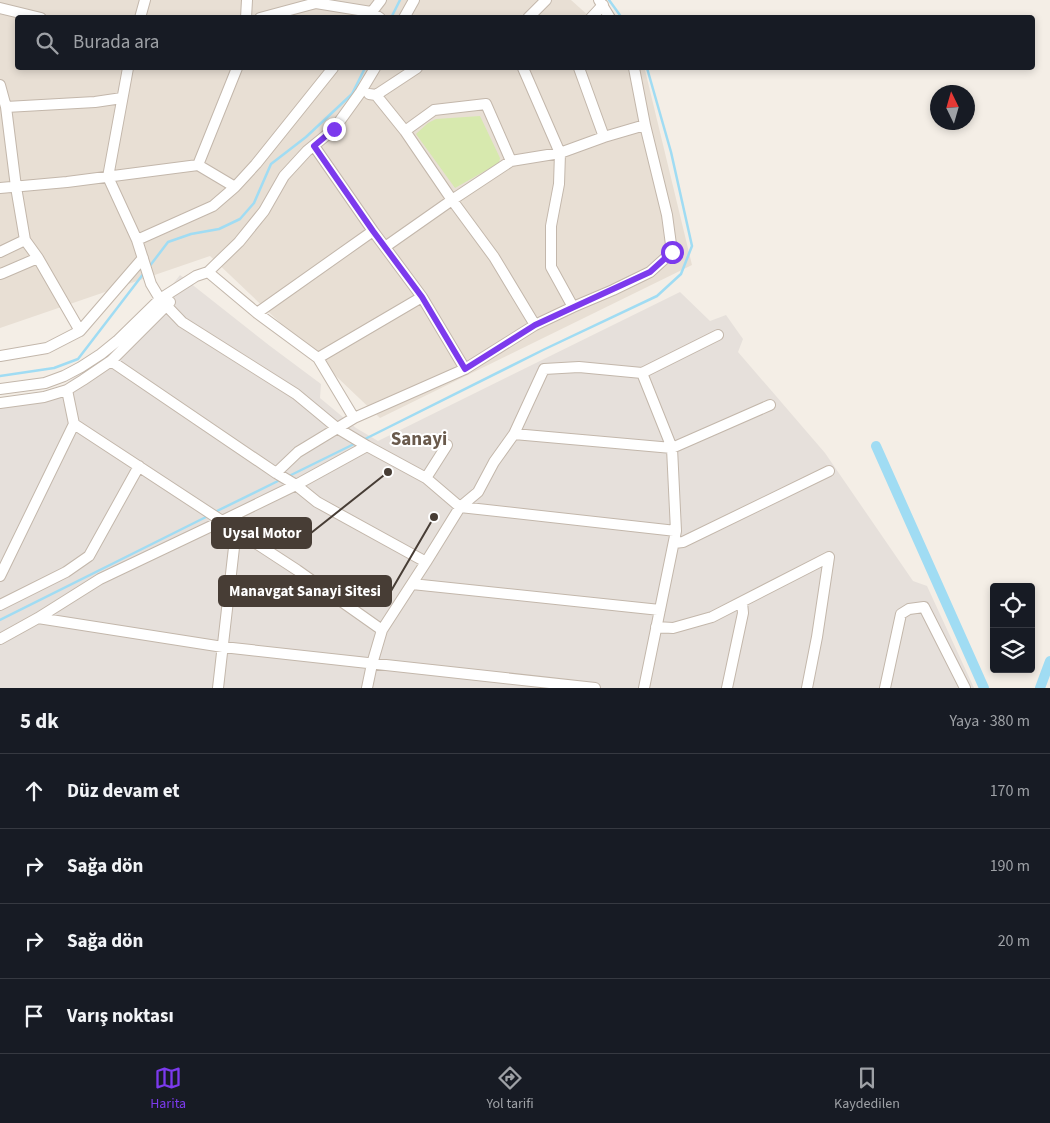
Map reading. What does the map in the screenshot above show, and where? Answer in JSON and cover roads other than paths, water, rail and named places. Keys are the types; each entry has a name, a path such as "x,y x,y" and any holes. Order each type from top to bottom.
{"street":[{"path":"141,15 145,0"},
{"path":"246,15 247,0"},
{"path":"375,15 380,0"},
{"path":"406,15 414,0"},
{"path":"531,15 546,0"},
{"path":"593,15 601,2 608,15"},
{"path":"271,15 316,3 328,3 371,15"},
{"path":"0,8 29,15"},
{"path":"128,70 108,177 137,240 151,284 163,303 182,322 296,394 338,428 366,446 426,478 460,507 676,531"},
{"path":"198,165 236,70"},
{"path":"137,240 213,206 235,187 332,70"},
{"path":"0,389 45,383 81,367 101,354 183,285 196,276 208,272 239,242 264,211 284,176 307,151 334,129 374,70"},
{"path":"360,93 376,95 414,70"},
{"path":"524,70 560,153 559,184 551,226 551,267 573,307"},
{"path":"580,70 604,137"},
{"path":"277,474 298,452 354,418 465,369 535,325 650,272 672,252 667,215 645,125 634,70"},
{"path":"0,85 6,107 25,240 38,258 80,331"},
{"path":"376,95 405,131 494,257 535,325"},
{"path":"6,107 95,102 122,98"},
{"path":"405,131 434,110 486,104 511,161"},
{"path":"385,247 511,161 560,153 645,125"},
{"path":"314,146 422,297 465,369"},
{"path":"0,188 66,182 198,165 235,187"},
{"path":"257,313 373,231"},
{"path":"0,252 25,240"},
{"path":"0,274 38,258"},
{"path":"0,356 47,348 80,331 143,260"},
{"path":"208,272 257,313 318,358 354,418"},
{"path":"318,358 422,297"},
{"path":"0,403 44,397 67,390 111,361 163,303"},
{"path":"367,688 382,630 460,507 478,492 494,462 514,434 544,369 579,367 642,373 718,335"},
{"path":"111,361 277,474 295,484 317,502 426,562"},
{"path":"642,373 672,448 676,531 644,688"},
{"path":"0,576 74,424 67,390"},
{"path":"514,434 672,448 770,405"},
{"path":"74,424 297,570 382,630"},
{"path":"426,478 447,445"},
{"path":"0,639 38,618 100,579 295,484 366,446"},
{"path":"0,605 66,572 89,556 139,466"},
{"path":"674,543 683,542 829,472"},
{"path":"218,688 236,530"},
{"path":"656,627 673,628 712,617 829,557 807,688"},
{"path":"412,584 660,610"},
{"path":"727,688 743,613 742,602"},
{"path":"885,688 902,614 909,609 924,607 965,688"},
{"path":"38,618 223,648 372,664 514,683 595,688"}],"waterway":[{"path":"392,15 400,0"},
{"path":"609,0 620,15"},
{"path":"149,267 168,242 191,234 219,229 240,219 254,203 271,164 306,137 352,94 364,70"},
{"path":"363,440 545,349 657,296 681,274 692,246 671,152 648,70"},
{"path":"0,376 54,368 78,359 144,273"},
{"path":"287,477 356,443"},
{"path":"876,446 984,688"},
{"path":"215,512 282,479"},
{"path":"0,620 208,516"},
{"path":"1040,688 1050,661"}],"place":[{"name":"Uysal Motor","path":"388,472"},
{"name":"Manavgat Sanayi Sitesi","path":"434,517"}],"district":[{"name":"Sanayi","path":"419,439"}]}
